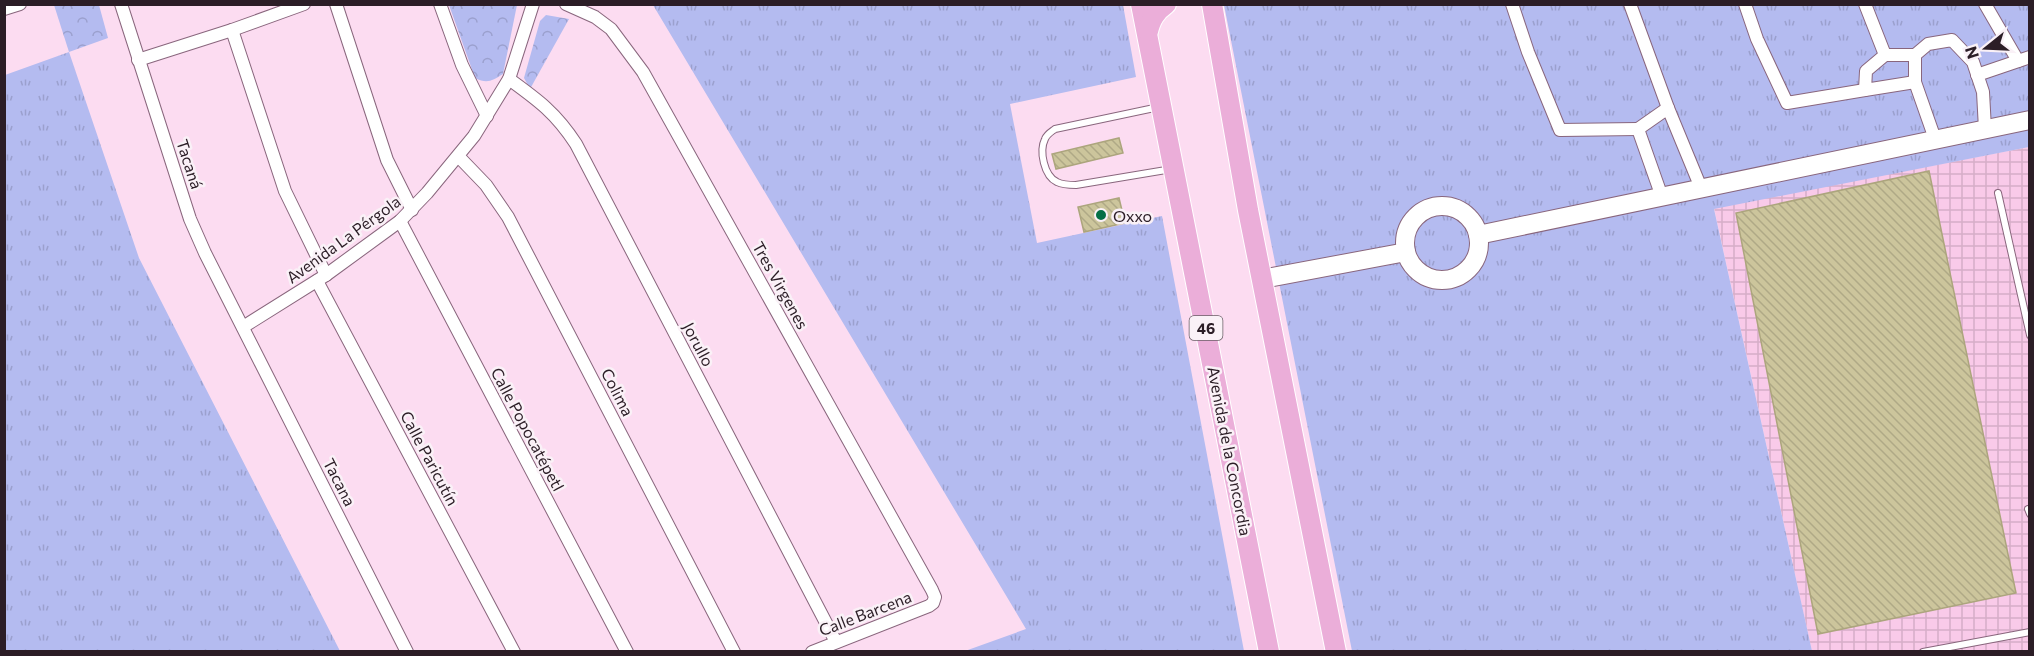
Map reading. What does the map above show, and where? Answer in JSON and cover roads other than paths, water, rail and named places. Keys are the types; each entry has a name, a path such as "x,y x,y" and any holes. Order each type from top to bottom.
{"main road":[{"name":"Avenida de la Concordia","path":"1141,4 1269,651"},
{"path":"1148,31 1151,20 1166,4"},
{"path":"1194,4 1216,28"},
{"path":"1212,4 1262,279 1336,651"}],"street":[{"path":"4,9 20,4"},
{"name":"Tacaná","path":"121,4 190,219 243,327"},
{"path":"138,60 304,4"},
{"path":"336,4 387,159 412,210"},
{"path":"440,4 462,64 487,116"},
{"name":"Tres Virgenes","path":"566,4 595,17 611,29 643,72 932,590 935,597 929,606"},
{"path":"1512,4 1528,52 1560,130 1638,129 1668,108"},
{"path":"1630,4 1668,108 1701,188"},
{"path":"1745,4 1757,39 1787,103 1914,82"},
{"path":"1865,4 1885,56"},
{"path":"1977,75 2024,59 1988,13 1985,4"},
{"name":"Avenida La Pérgola","path":"243,327 322,278 412,210 459,157 509,79 532,5"},
{"name":"Calle Paricutín","path":"232,30 285,191 322,278 514,651"},
{"path":"1864,90 1866,71 1885,56 1915,55 1928,44 1952,40 1973,62 1983,92 1985,129"},
{"path":"1915,55 1914,82 1935,139"},
{"name":"Jorullo","path":"509,79 547,107 562,122 576,144 836,642"},
{"path":"1478,235 2030,120"},
{"path":"1638,129 1662,197"},
{"name":"Colima","path":"459,157 486,185 508,217 734,651"},
{"path":"1434,206 1457,209 1467,215 1478,235 1479,248 1475,260 1467,270 1456,277 1444,280 1420,273 1411,263 1406,252 1405,240 1414,219 1423,211 1434,206"},
{"name":"Calle Popocatépetl","path":"400,221 627,651"},
{"path":"1262,279 1406,252"},
{"name":"Tacana","path":"243,327 406,651"},
{"name":"Calle Barcena","path":"812,651 929,606"}],"lane":[{"path":"1163,107 1055,129 1048,134 1042,145 1044,162 1050,177 1064,185 1175,169"},
{"path":"1998,193 2030,335"},
{"path":"1923,651 2030,632"}],"place":[{"name":"Oxxo","path":"1101,215"}]}
